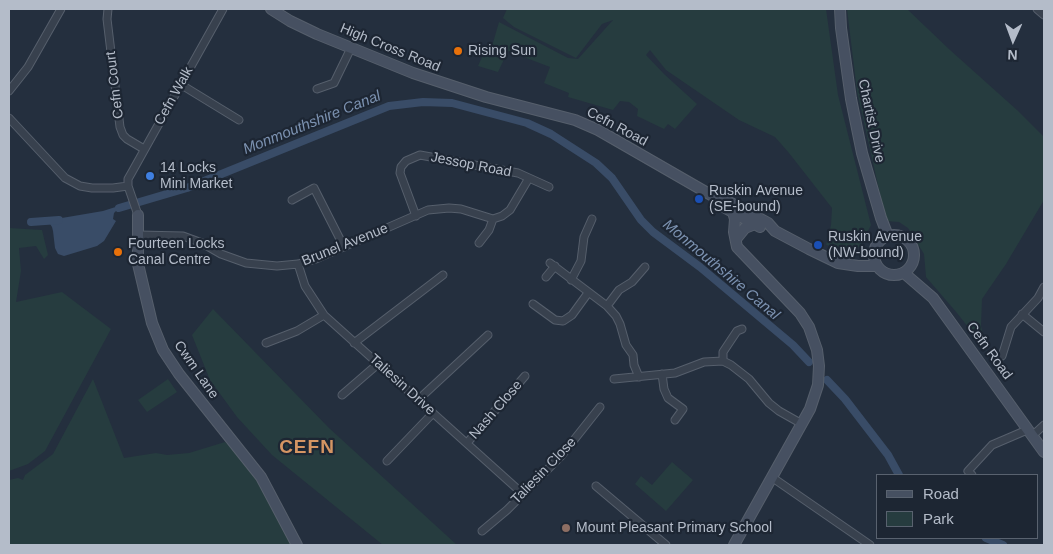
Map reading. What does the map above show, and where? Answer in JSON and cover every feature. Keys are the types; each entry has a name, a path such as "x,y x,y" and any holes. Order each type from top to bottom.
{"main road":[{"name":"High Cross Road","path":"271,9 290,21 351,48 446,85"},
{"name":"Chartist Drive","path":"840,9 851,99 862,153 880,218 888,236"},
{"name":"Cefn Road","path":"446,85 575,120 598,130 711,195 730,202 757,221 768,223 775,231 838,262 858,266 877,266"},
{"name":"Cefn Road","path":"711,195 720,205 744,218"},
{"path":"733,212 736,247 789,300 809,327 817,350 819,379 816,396 802,424 734,545"},
{"name":"Cwm Lane","path":"138,215 138,264 145,299 163,350 179,374 261,477 297,545"},
{"path":"736,239 744,218 747,216 757,221"},
{"path":"736,239 744,228 757,221"},
{"path":"896,235 906,238 912,245 915,252 913,262 904,273 888,274 877,266 875,261 876,248 888,236 896,235"},
{"name":"Cefn Road","path":"904,273 933,298 1044,452"}],"street":[{"path":"9,91 28,67 60,9"},
{"name":"Cefn Court","path":"108,9 109,34 120,128 127,139 144,149"},
{"name":"Cefn Walk","path":"128,186 128,180 144,149 223,9"},
{"path":"1037,9 1044,15"},
{"path":"317,89 334,83 351,48"},
{"path":"180,84 239,120"},
{"path":"9,118 65,178 80,186 92,188 128,186"},
{"name":"Jessop Road","path":"416,216 400,174 401,167 406,161 420,155 507,170 549,188"},
{"path":"479,243 489,230 492,219 502,216 510,210 529,178"},
{"name":"Cwm Lane","path":"128,186 138,215"},
{"path":"292,200 314,188 344,247"},
{"name":"Brunel Avenue","path":"139,235 183,236 202,243 221,254 246,263 277,266 298,264 344,247 428,210 449,208 492,219"},
{"path":"571,280 581,261 584,238 592,219"},
{"name":"Taliesin Drive","path":"298,264 305,286 324,315 523,494"},
{"path":"546,277 552,264 607,306 620,324 626,345 633,355 639,377"},
{"path":"607,306 619,290 632,282 645,267"},
{"path":"354,343 443,275"},
{"path":"1002,356 1011,327 1038,298 1044,287"},
{"path":"533,304 555,320 563,320 572,315 588,293"},
{"path":"1022,314 1044,332"},
{"path":"266,342 297,331 324,315"},
{"path":"723,361 723,352 737,331 742,329"},
{"path":"419,400 488,335"},
{"path":"614,379 674,373 704,362 723,361 749,379 769,403 779,411 802,424"},
{"path":"342,395 379,363"},
{"path":"662,374 664,389 668,398 683,409 675,420"},
{"name":"Nash Close","path":"467,443 525,376"},
{"name":"Taliesin Close","path":"482,531 562,455 600,407"},
{"path":"387,460 434,413"},
{"path":"971,474 968,471 992,446 1030,433 1044,425"},
{"path":"773,478 870,545"},
{"path":"596,486 666,545"}],"green space":[{"path":"507,9 826,9 838,95 871,225 860,247 849,249 826,245 831,225 832,208 775,137 739,120 666,70 650,50 646,55 697,104 675,129 668,124 664,129 637,116 638,109 629,102 620,101 613,110 568,97 569,93 544,83 550,67 508,51 498,72 478,66 487,46 492,46 499,22 568,58 578,59 613,20 602,24 576,58 514,27 503,18"},
{"path":"847,9 907,9 1044,137 1044,200 1006,264 982,299 981,326 987,351 926,277 924,254 908,228 899,222 886,221 857,91"},
{"path":"9,228 42,230 48,255 44,259 36,246 19,248 21,271 16,302 62,292 111,329 45,451 28,464 9,471"},
{"path":"213,309 329,428 457,545 383,545 272,455 237,417 210,380 192,335"},
{"path":"93,379 124,458 156,453 167,455 189,453 225,442 258,478 275,509 291,545 9,545 9,480 18,478 23,480 25,475 53,454"},
{"path":"168,379 177,392 147,412 138,400"},
{"path":"672,462 693,480 666,511 635,484 641,476 652,485"}],"water":[{"path":"128,203 129,207 118,209 114,213 113,219 116,221 104,241 97,246 64,256 58,254 55,248 50,220 103,211"}],"waterway":[{"name":"Monmouthshire Canal","path":"119,208 187,188 389,106 423,102 452,103 527,123 551,134 596,163 612,178 641,220 653,232 700,267 793,345 809,362"},
{"name":"Monmouthshire Canal","path":"31,222 59,220"},
{"name":"Monmouthshire Canal","path":"827,380 845,399 888,455 898,474"},
{"name":"Monmouthshire Canal","path":"988,539 1003,545"}],"place":[{"name":"Rising Sun","path":"458,51"},
{"name":"14 Locks Mini Market","path":"150,176"},
{"name":"Ruskin Avenue (SE-bound)","path":"699,199"},
{"name":"Ruskin Avenue (NW-bound)","path":"818,245"},
{"name":"Fourteen Locks Canal Centre","path":"118,252"},
{"name":"Mount Pleasant Primary School","path":"566,528"}],"district":[{"name":"CEFN","path":"307,448"}]}
